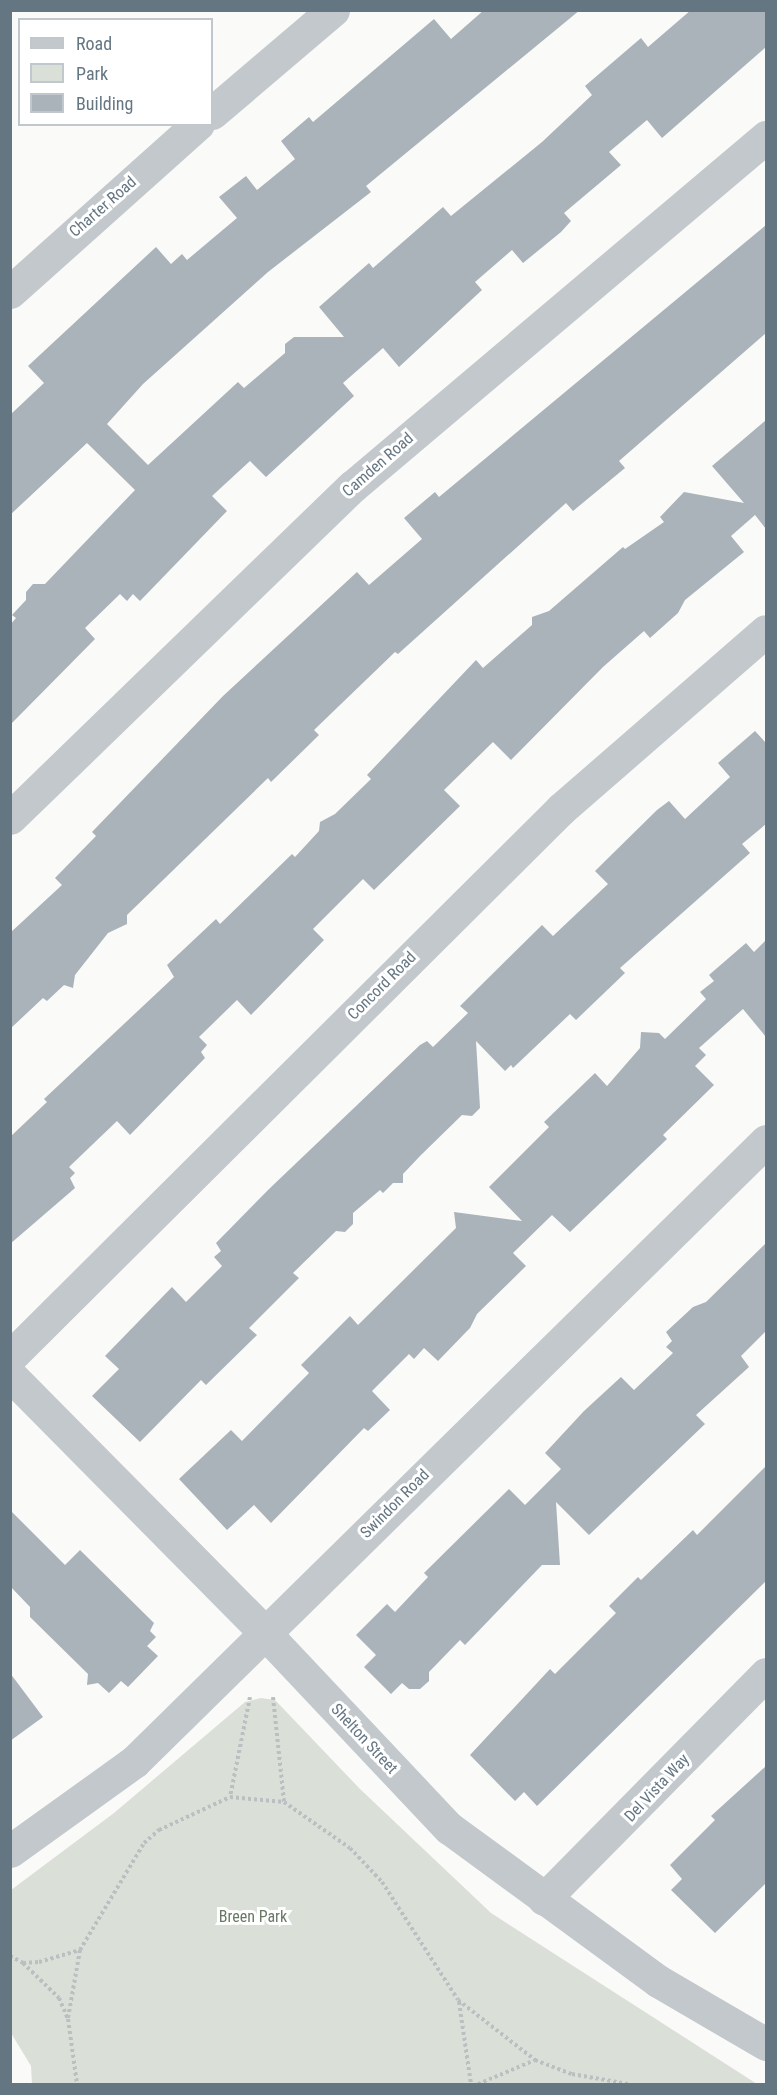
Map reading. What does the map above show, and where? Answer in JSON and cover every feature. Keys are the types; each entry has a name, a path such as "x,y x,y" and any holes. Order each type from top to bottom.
{"street":[{"path":"213,112 333,10"},
{"name":"Charter Road","path":"10,292 196,126"},
{"name":"Camden Road","path":"10,818 353,486 766,137"},
{"name":"Concord Road","path":"10,1357 87,1276 561,809 766,631"},
{"name":"Swindon Road","path":"10,1851 134,1762 766,1141"},
{"name":"Shelton Street","path":"10,1375 264,1632 449,1828 658,1981 766,2044"},
{"name":"Del Vista Way","path":"544,1899 766,1674"}],"path":[{"path":"231,1797 249,1697"},
{"path":"273,1697 284,1802"},
{"path":"68,2019 80,1950 144,1843 169,1825 231,1797 284,1802 350,1848 382,1882 458,2000 534,2060 572,2074 628,2085"},
{"path":"23,1963 80,1950"},
{"path":"10,1956 23,1963 59,1998 68,2019 77,2085"},
{"path":"458,2000 471,2085"},
{"path":"478,2085 534,2060"}],"green space":[{"name":"Breen Park","path":"261,1698 275,1700 360,1789 491,1913 757,2084 32,2084 31,2066 11,2033 11,1890 114,1813 245,1702"}],"building":[{"path":"484,10 580,10 366,186 371,192 268,272 143,384 107,424 148,465 238,382 244,388 285,353 285,344 294,337 344,337 319,307 369,263 373,268 443,207 451,216 542,142 592,95 585,86 641,38 648,47 691,10 766,10 766,47 662,138 647,120 609,152 621,165 564,213 571,221 561,232 523,263 512,250 475,282 482,290 399,367 383,348 343,383 354,396 266,477 250,461 212,496 227,511 140,601 133,594 127,601 120,594 85,628 95,639 10,725 10,625 16,618 12,615 26,600 26,592 33,584 45,584 135,490 87,443 10,515 10,415 44,383 28,366 156,247 171,264 182,254 187,260 237,218 219,197 246,176 257,190 295,159 281,141 309,117 313,122 434,19 451,39"},
{"path":"766,225 766,333 619,461 625,468 573,511 566,503 398,654 395,652 314,730 319,735 271,782 268,778 127,915 127,924 108,933 75,975 73,988 64,985 47,1001 43,998 10,1029 10,933 62,885 55,878 96,836 92,832 223,696 357,572 369,585 422,539 404,518 435,492 439,497"},
{"path":"766,420 766,529 755,515 731,536 744,552 685,600 678,613 650,638 644,631 603,667 511,760 493,742 444,790 460,806 374,890 363,879 313,929 324,940 251,1015 237,1000 199,1037 207,1045 201,1052 205,1058 130,1135 117,1121 69,1167 75,1173 70,1178 75,1188 10,1244 10,1137 47,1102 44,1099 174,977 167,965 216,919 220,924 292,854 295,857 319,831 320,822 335,814 371,779 367,775 476,660 483,668 532,625 532,617 549,611 623,547 625,549 664,522 660,517 684,492 744,503 712,466"},
{"path":"755,731 766,743 766,824 742,844 750,853 620,968 625,973 576,1020 570,1014 513,1068 511,1065 505,1071 476,1041 480,1108 472,1116 462,1115 403,1174 403,1183 393,1183 383,1193 380,1190 353,1213 353,1224 345,1232 336,1231 293,1273 299,1278 249,1328 257,1335 206,1385 201,1380 140,1442 92,1396 119,1369 105,1356 172,1287 186,1302 222,1266 214,1257 221,1251 216,1243 268,1190 420,1045 427,1041 433,1047 468,1013 460,1006 542,925 553,936 608,884 595,871 657,810 669,801 685,819 730,777 718,763"},
{"path":"766,940 766,1037 743,1009 699,1048 706,1055 695,1066 714,1085 663,1135 667,1139 570,1232 552,1215 513,1253 526,1266 477,1314 470,1328 438,1361 424,1348 414,1359 409,1354 372,1391 390,1410 368,1431 364,1428 271,1523 254,1505 227,1530 179,1479 231,1430 242,1441 309,1373 301,1365 350,1316 358,1325 456,1228 454,1212 522,1221 489,1187 549,1127 544,1122 595,1073 607,1086 640,1048 641,1032 659,1033 665,1039 706,999 700,992 714,981 709,975 746,943 754,952"},
{"path":"766,1243 766,1331 741,1356 749,1367 696,1415 705,1424 589,1535 556,1502 560,1565 542,1565 465,1645 460,1640 429,1672 429,1681 420,1689 409,1689 402,1683 391,1694 364,1667 376,1655 356,1635 387,1604 395,1612 428,1577 424,1573 509,1489 525,1505 561,1469 545,1453 584,1411 621,1377 634,1390 673,1353 666,1347 672,1341 666,1332 693,1307 706,1302"},
{"path":"766,1466 766,1581 537,1806 524,1792 515,1801 470,1755 550,1669 555,1674 616,1613 609,1606 638,1577 641,1580 693,1530 697,1535"},
{"path":"10,1510 65,1565 80,1550 154,1623 150,1631 156,1637 147,1646 158,1656 128,1687 121,1681 109,1693 98,1683 87,1685 88,1674 30,1617 30,1607 10,1586"},
{"path":"10,1673 43,1717 10,1741"},
{"path":"766,1766 766,1883 715,1933 671,1890 682,1879 670,1865 715,1820 711,1816"}]}
